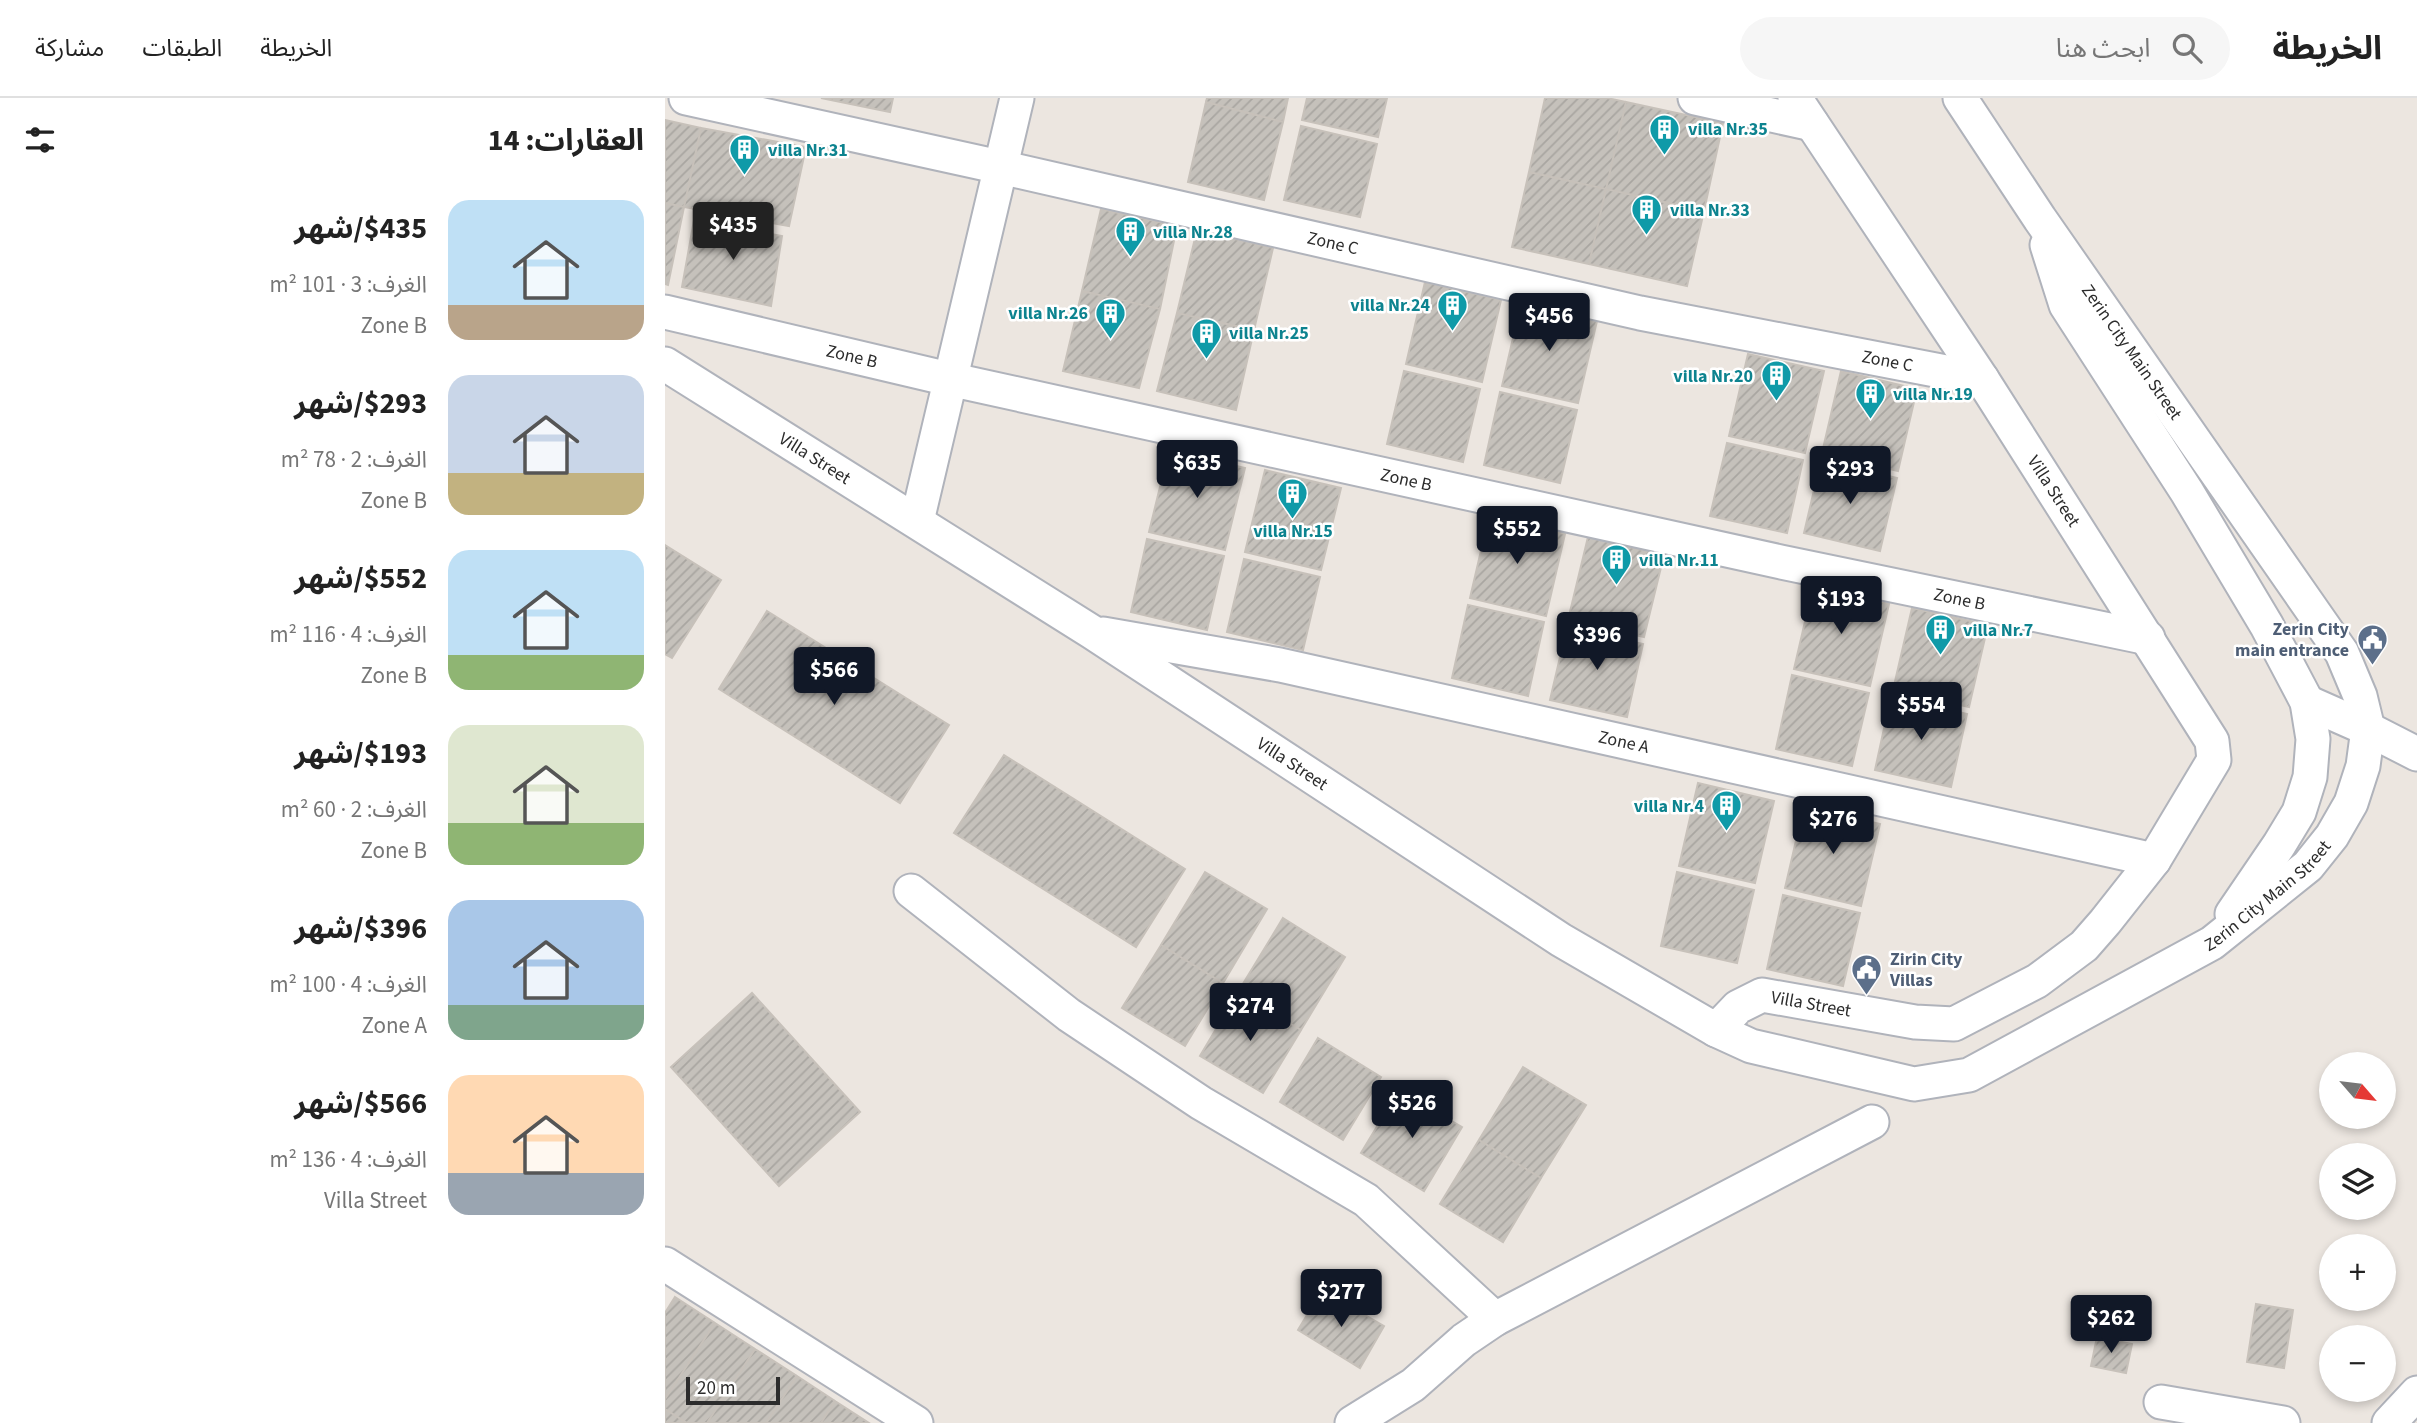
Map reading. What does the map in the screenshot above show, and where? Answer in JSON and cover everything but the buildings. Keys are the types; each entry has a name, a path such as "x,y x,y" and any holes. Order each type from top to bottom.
{"street":[{"name":"Zone C","path":"687,98 1640,313 1982,379"},
{"path":"917,521 1017,98"},
{"path":"1695,98 1803,111"},
{"name":"Zerin City Main Street","path":"1960,98 2039,219 2342,653 2360,696 2368,729 2363,766 2351,803 2332,836 2308,866 2212,943"},
{"name":"Villa Street","path":"665,363 1092,632 1562,940 1716,1030 1738,1007 1762,995 1915,1022 1954,1024 2037,981 2084,947 2154,860 2214,760 2212,741 1982,379 1803,111"},
{"name":"Zerin City Main Street","path":"2039,219 2056,280 2067,305 2187,492 2267,626 2308,702 2313,739 2310,777 2299,812 2280,845 2212,943"},
{"name":"Zone B","path":"665,312 949,379 1781,562 2148,638"},
{"name":"Zone A","path":"1092,632 1280,665 2154,860"},
{"path":"2308,702 2417,754"},
{"path":"911,891 1069,1015 1201,1103 1367,1200 1495,1319"},
{"path":"1716,1030 1751,1046 1914,1084 1969,1076 2212,943"},
{"path":"1352,1423 1413,1385 1464,1340 1495,1319 1872,1122"},
{"path":"665,1264 916,1423"},
{"path":"2389,1423 2417,1394"},
{"path":"2161,1402 2283,1423"}],"place":[{"name":"villa Nr.35","path":"1665,156"},
{"name":"villa Nr.31","path":"745,177"},
{"name":"villa Nr.33","path":"1647,237"},
{"name":"villa Nr.28","path":"1130,259"},
{"name":"villa Nr.24","path":"1453,332"},
{"name":"villa Nr.26","path":"1111,340"},
{"name":"villa Nr.25","path":"1206,360"},
{"name":"villa Nr.20","path":"1776,403"},
{"name":"villa Nr.19","path":"1870,421"},
{"name":"villa Nr.15","path":"1293,520"},
{"name":"villa Nr.11","path":"1616,587"},
{"name":"villa Nr.7","path":"1940,657"},
{"name":"Zerin City main entrance","path":"2372,666"},
{"name":"villa Nr.4","path":"1727,833"},
{"name":"Zirin City Villas","path":"1867,996"}]}
